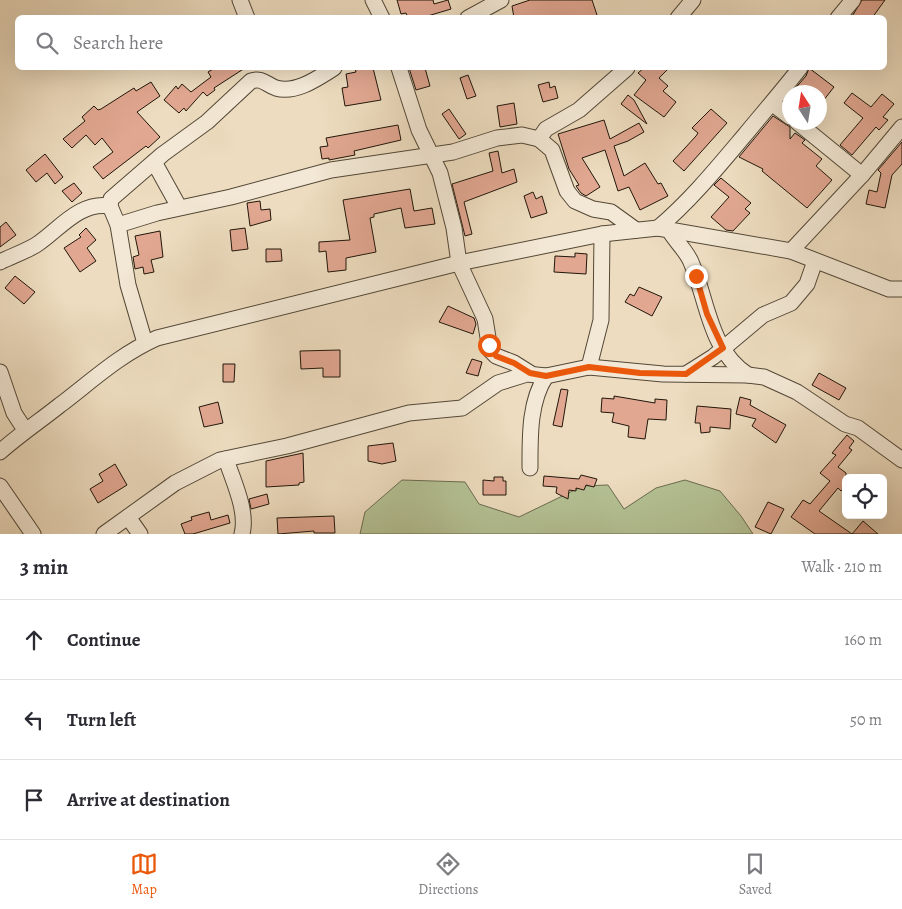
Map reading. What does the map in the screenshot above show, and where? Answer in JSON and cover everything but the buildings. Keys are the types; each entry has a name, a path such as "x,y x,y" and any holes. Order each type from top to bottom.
{"street":[{"path":"240,0 246,15"},
{"path":"373,0 380,15"},
{"path":"680,15 693,0"},
{"path":"840,15 853,0"},
{"path":"473,15 498,1"},
{"path":"145,343 128,285 118,225 110,206 111,199 154,162 208,122 251,81 259,79 264,75 274,88 290,89 308,83 331,70"},
{"path":"400,70 419,130 432,155 447,197 458,245 459,263 485,319 490,350 496,356 514,363 530,373 546,376 589,367 640,373 764,377 797,392 845,424 858,428 902,460"},
{"path":"540,139 546,129 579,110 625,70"},
{"path":"664,229 773,104 798,70"},
{"path":"773,104 782,111"},
{"path":"791,251 862,175 902,127"},
{"path":"807,130 862,175"},
{"path":"118,225 179,207 231,197 331,170 466,149 509,136 522,135 540,139 552,150 568,191 575,201 611,212 636,230"},
{"path":"154,162 179,207"},
{"path":"0,262 35,245 78,212 99,204 110,206"},
{"path":"664,229 691,261 700,285 707,314 723,348 738,368 748,375"},
{"path":"0,452 25,430 60,406 119,357 157,338 459,263 602,234 664,229 791,251 889,289 902,290"},
{"path":"589,367 601,320 602,234"},
{"path":"686,374 723,348 763,315 791,303 807,284 816,261"},
{"path":"0,372 14,413 25,430"},
{"path":"104,534 175,483 204,466 409,413 462,408 498,383 530,373"},
{"path":"530,468 530,446 535,397 538,388 546,376"},
{"path":"226,459 242,510 244,528 242,534"},
{"path":"0,486 33,534"},
{"path":"128,517 140,534"}],"green space":[{"path":"402,480 465,482 479,504 519,517 583,486 608,485 624,509 656,488 685,480 720,491 753,534 360,534 365,512"}],"route":[{"path":"489,345 492,353 501,359 514,363 530,373 546,376 589,367 640,373 686,374 713,357 723,348 707,314 696,276"}]}
